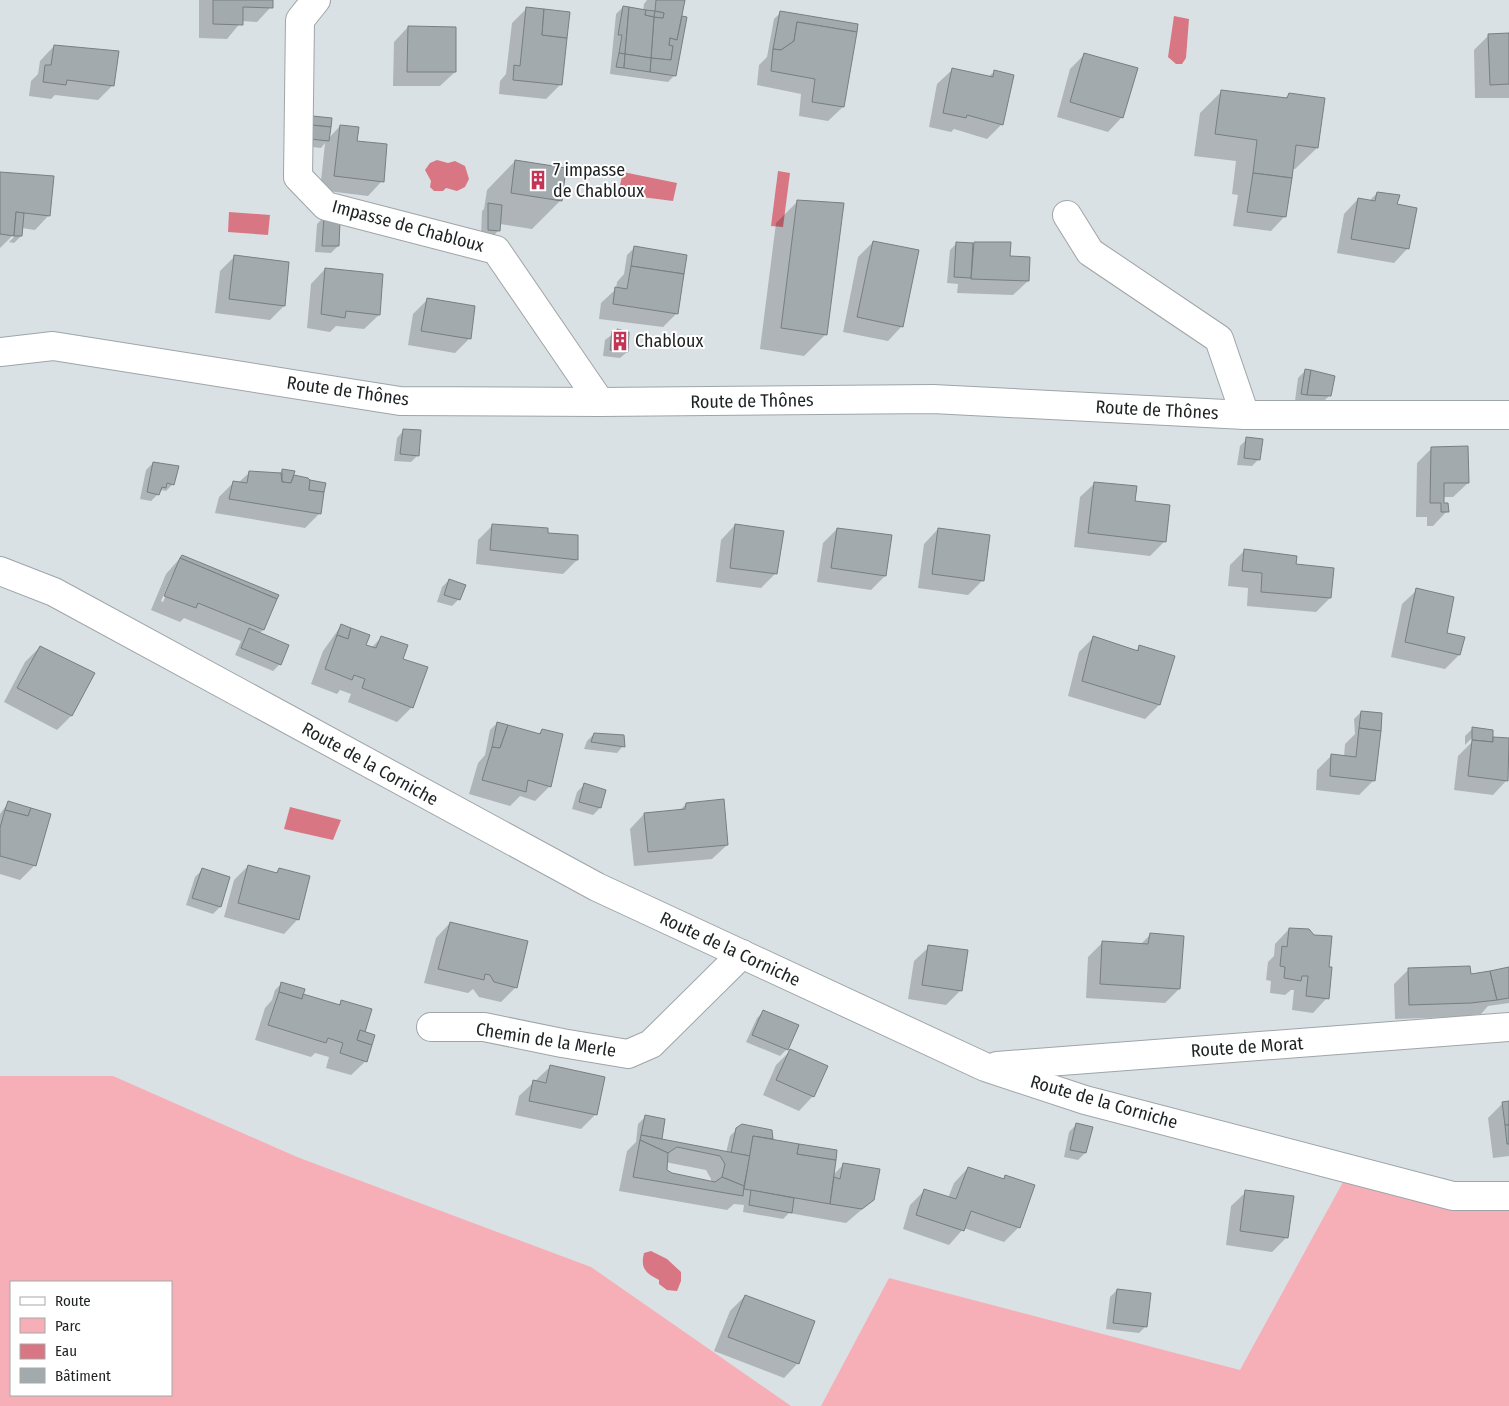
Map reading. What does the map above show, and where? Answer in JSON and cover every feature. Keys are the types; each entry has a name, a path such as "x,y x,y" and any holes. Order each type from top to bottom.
{"street":[{"name":"Impasse de Chabloux","path":"316,0 300,20 298,177 326,206 496,250 600,402"},
{"path":"1067,214 1090,252 1219,339 1246,415"},
{"name":"Route de Thônes","path":"0,352 53,346 400,400 600,402 933,399 1246,415 1509,414"},
{"name":"Route de la Corniche","path":"0,571 54,592 597,887 985,1067 1085,1100 1453,1196 1509,1196"},
{"name":"Chemin de la Merle","path":"431,1027 484,1027 628,1054 651,1044 742,954"},
{"name":"Route de Morat","path":"985,1067 1509,1027"}],"green space":[{"path":"0,1076 113,1076 297,1157 591,1267 791,1406 0,1406"},
{"path":"1349,1171 1509,1189 1509,1406 821,1406 889,1278 1240,1370"}],"water":[{"path":"1174,16 1189,19 1186,58 1182,64 1176,64 1168,57"},
{"path":"437,160 448,163 455,161 465,166 469,179 465,187 457,191 446,188 443,191 434,191 430,187 431,181 425,170 430,163"},
{"path":"778,171 790,173 783,227 771,226"},
{"path":"623,172 677,183 673,201 618,194"},
{"path":"229,212 270,215 268,235 228,232"},
{"path":"290,807 341,820 333,840 284,829"},
{"path":"651,1251 667,1259 681,1272 681,1281 677,1291 667,1290 659,1284 659,1280 645,1270 643,1263 644,1253"}],"building":[{"path":"213,0 273,0 273,8 243,7 243,25 213,24"},
{"path":"656,0 685,0 677,40 670,38 669,45 673,46 671,60 651,58 654,17 663,18 664,13 655,11"},
{"path":"623,6 629,7 625,54 619,53 622,35 618,35"},
{"path":"526,7 544,9 542,35 567,38 562,85 513,80 514,65 520,66"},
{"path":"629,7 646,10 645,15 654,17 651,58 625,54"},
{"path":"544,9 570,12 567,38 542,35"},
{"path":"646,10 655,11 654,17 645,15"},
{"path":"655,11 664,13 663,18 654,17"},
{"path":"780,11 858,24 857,32 797,22 794,41 781,50 773,49"},
{"path":"682,16 687,17 676,76 650,72 651,58 671,60 673,46 669,45 670,38 677,40"},
{"path":"797,22 857,32 844,107 812,102 815,79 771,71 773,49 781,50 794,41"},
{"path":"408,26 456,27 456,72 407,72"},
{"path":"1509,33 1509,84 1490,85 1488,34"},
{"path":"54,45 119,51 114,86 67,80 66,85 43,82 45,65 51,65"},
{"path":"619,53 625,54 624,68 616,67"},
{"path":"1084,53 1138,68 1123,118 1070,102"},
{"path":"625,54 651,58 650,72 624,68"},
{"path":"952,68 993,77 994,70 1014,75 1003,125 967,115 966,118 943,113"},
{"path":"1221,90 1287,98 1289,93 1325,98 1318,148 1296,145 1292,178 1253,173 1257,140 1215,134"},
{"path":"312,116 332,118 331,127 311,125"},
{"path":"311,125 331,127 329,141 310,139"},
{"path":"340,125 359,127 357,141 387,144 384,182 334,176"},
{"name":"7 impasse de Chabloux","path":"515,160 566,168 562,201 511,193"},
{"path":"0,172 54,176 50,216 16,212 14,236 0,234"},
{"path":"1253,173 1292,178 1286,217 1247,212"},
{"path":"1377,192 1400,195 1397,204 1417,208 1409,249 1351,239 1358,198 1375,201"},
{"path":"797,200 844,203 827,335 781,328"},
{"path":"488,203 502,205 500,231 488,230"},
{"path":"16,212 24,213 22,236 14,236"},
{"path":"324,216 340,220 339,246 322,246"},
{"path":"873,241 919,250 903,327 857,317"},
{"path":"956,242 973,243 971,278 954,277"},
{"path":"974,242 1011,242 1010,256 1030,257 1029,281 971,279"},
{"path":"634,246 687,255 684,274 631,266"},
{"path":"234,255 289,262 285,306 229,299"},
{"path":"631,266 684,274 678,314 613,304 615,287 627,289"},
{"path":"325,268 383,274 380,315 346,311 345,318 321,314"},
{"path":"427,298 475,306 471,339 421,331"},
{"name":"Chabloux","path":"617,329 629,332 628,352 610,350 612,331 617,332"},
{"path":"1305,369 1311,370 1307,395 1301,394"},
{"path":"1311,370 1335,376 1331,396 1307,395"},
{"path":"403,429 421,430 419,456 400,454"},
{"path":"1246,437 1263,439 1260,460 1244,458"},
{"path":"1468,446 1469,483 1444,483 1444,503 1448,503 1449,512 1441,512 1441,503 1430,503 1431,447"},
{"path":"153,462 179,466 174,485 167,483 166,488 162,487 159,495 147,492"},
{"path":"282,469 295,471 291,483 282,482"},
{"path":"249,471 281,473 282,482 291,483 294,475 308,478 310,480 309,490 324,492 321,514 229,499 233,481 247,483"},
{"path":"310,480 326,483 324,492 309,490"},
{"path":"1094,482 1137,486 1135,501 1170,505 1166,542 1088,533"},
{"path":"492,524 548,528 548,533 578,535 578,560 490,550"},
{"path":"735,524 784,531 777,574 730,568"},
{"path":"837,528 892,535 886,576 831,568"},
{"path":"938,528 990,535 984,581 932,574"},
{"path":"1244,549 1297,556 1296,564 1334,568 1331,598 1261,592 1262,573 1242,571"},
{"path":"182,555 279,595 277,599 180,558"},
{"path":"180,558 277,599 264,630 198,603 196,608 164,596"},
{"path":"449,579 466,585 460,600 444,595"},
{"path":"1416,588 1454,597 1447,633 1465,637 1460,655 1405,642"},
{"path":"341,624 351,628 348,639 337,635"},
{"path":"249,628 289,645 281,665 241,648"},
{"path":"351,628 370,635 366,645 376,648 381,636 408,645 403,659 428,667 413,708 362,688 365,679 354,675 352,680 325,669 337,635 348,639"},
{"path":"1093,636 1138,651 1139,645 1175,656 1160,705 1082,681"},
{"path":"40,646 95,673 72,716 17,688"},
{"path":"1361,711 1382,713 1381,731 1359,728"},
{"path":"497,722 508,725 500,748 492,747"},
{"path":"508,725 540,734 542,729 563,734 551,787 528,780 526,792 482,780 492,747 500,748"},
{"path":"1472,727 1493,730 1493,742 1472,740"},
{"path":"1359,728 1381,731 1375,781 1330,776 1331,754 1356,757"},
{"path":"594,733 624,735 625,747 591,742"},
{"path":"1493,737 1509,738 1508,781 1468,776 1472,740 1493,742"},
{"path":"584,783 606,790 601,808 579,802"},
{"path":"724,799 728,845 648,852 644,813 685,809 686,803"},
{"path":"8,801 31,808 28,816 5,810"},
{"path":"31,808 51,814 36,866 0,856 0,828 5,810 28,816"},
{"path":"248,865 277,873 279,868 310,876 299,920 238,903"},
{"path":"202,868 230,877 221,907 192,898"},
{"path":"450,922 528,941 517,988 494,982 490,975 485,974 484,980 438,969"},
{"path":"1289,928 1309,929 1314,935 1332,936 1329,967 1332,967 1329,999 1306,996 1308,976 1302,976 1301,981 1284,978 1285,967 1280,966 1282,946 1287,947"},
{"path":"1150,933 1184,936 1180,989 1100,984 1102,941 1148,944"},
{"path":"928,945 968,950 962,991 922,985"},
{"path":"1470,966 1471,974 1490,971 1497,1000 1471,1003 1409,1005 1408,968"},
{"path":"1509,967 1509,998 1497,1000 1490,971"},
{"path":"281,982 305,989 302,999 279,992"},
{"path":"279,992 302,999 303,994 340,1005 341,1000 372,1009 365,1032 360,1030 357,1040 372,1045 367,1062 340,1053 343,1043 328,1038 326,1043 268,1025"},
{"path":"763,1010 799,1025 788,1050 752,1035"},
{"path":"360,1030 375,1035 372,1045 357,1040"},
{"path":"790,1049 828,1066 814,1097 776,1080"},
{"path":"550,1065 605,1077 597,1115 529,1101 533,1080 546,1083"},
{"path":"1509,1101 1509,1125 1505,1125 1502,1102"},
{"path":"645,1115 665,1119 662,1139 641,1135"},
{"path":"1076,1123 1093,1127 1086,1153 1070,1150"},
{"path":"742,1124 772,1130 773,1139 753,1136 750,1156 731,1153 736,1128"},
{"path":"1505,1125 1509,1125 1509,1144 1507,1144"},
{"path":"641,1135 750,1156 744,1186 722,1177 725,1164 720,1156 677,1147 668,1153 640,1140"},
{"path":"753,1136 799,1144 797,1154 836,1160 830,1204 744,1189"},
{"path":"640,1140 668,1153 667,1170 672,1173 715,1182 722,1177 744,1186 743,1196 633,1177"},
{"path":"799,1144 837,1150 836,1160 797,1154"},
{"path":"843,1163 880,1169 874,1200 862,1209 830,1204 834,1177 840,1179"},
{"path":"968,1167 1004,1179 1005,1175 1035,1185 1020,1228 971,1211 964,1231 916,1215 924,1189 956,1199"},
{"path":"751,1190 794,1198 792,1213 749,1205"},
{"path":"1245,1190 1294,1196 1288,1238 1240,1231"},
{"path":"1117,1289 1151,1293 1147,1327 1113,1323"},
{"path":"745,1295 815,1321 799,1364 728,1337"}],"place":[{"name":"7 impasse de Chabloux","path":"538,180"},
{"name":"Chabloux","path":"620,341"}]}
